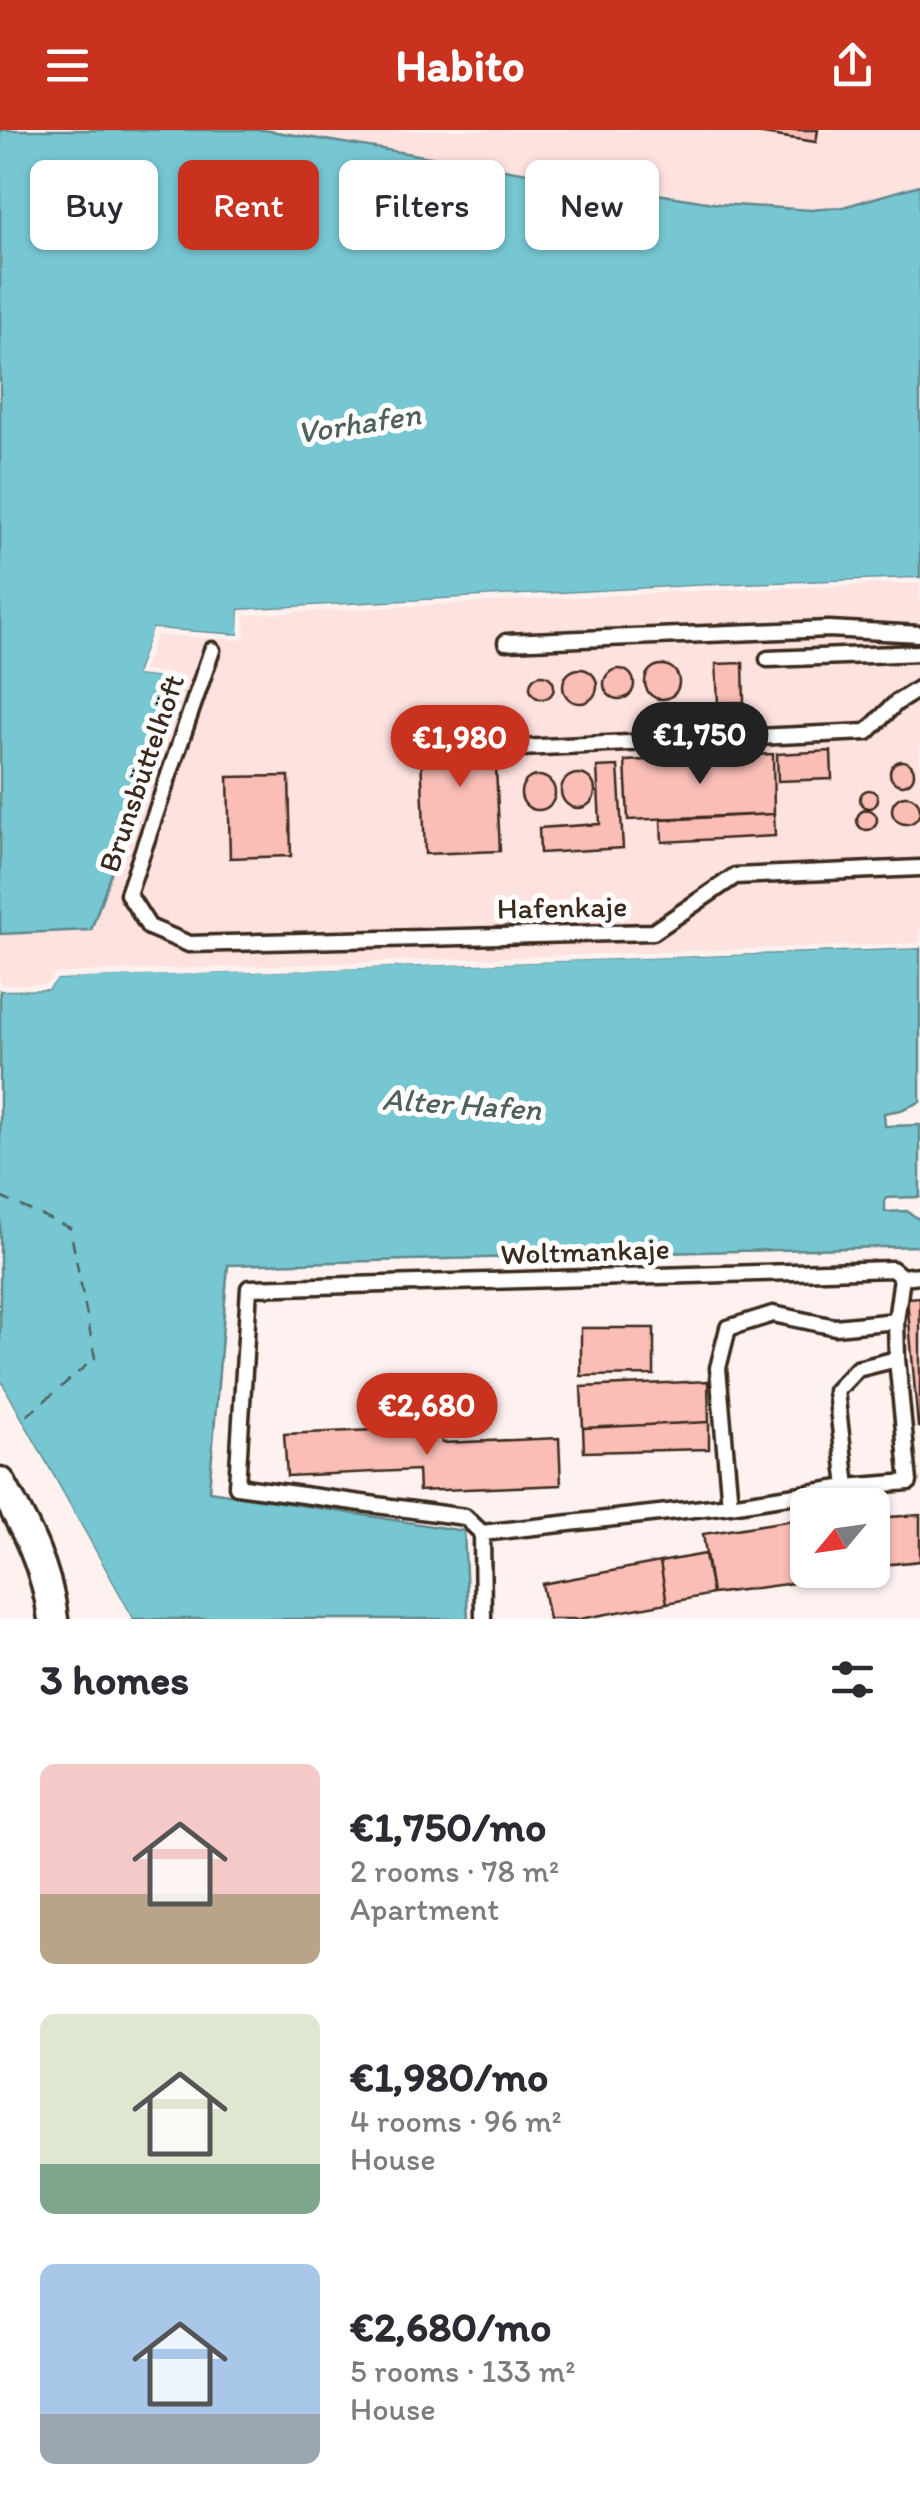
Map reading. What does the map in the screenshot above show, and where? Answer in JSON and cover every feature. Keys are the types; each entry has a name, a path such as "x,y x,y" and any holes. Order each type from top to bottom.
{"street":[{"path":"0,1482 33,1540 50,1592 52,1619"}],"lane":[{"path":"506,642 829,630 920,634"},
{"name":"Brunsbüttelhöft","path":"188,944 149,927 128,894 212,650"},
{"path":"768,660 920,653"},
{"path":"520,748 867,732 896,702 920,688"},
{"name":"Hafenkaje","path":"188,944 653,932 735,876 920,868"},
{"name":"Woltmankaje","path":"482,1533 465,1517 237,1486 248,1288 892,1269 902,1277 920,1275"},
{"path":"483,1619 482,1533 730,1505 848,1486 909,1482 897,1359 896,1321 902,1277"},
{"path":"730,1505 718,1368 728,1328 773,1314 836,1327 896,1321"},
{"path":"848,1486 836,1391 857,1369 897,1359"}],"shaded area":[{"path":"264,130 920,130 920,185 842,207 782,210 659,194 659,160 525,160 525,172 505,169 505,160 448,160"},
{"path":"920,578 920,948 0,990 0,934 92,929 136,675 152,629 240,610"}],"water":[{"name":"Vorhafen","path":"0,130 264,130 448,160 339,160 339,250 505,250 505,169 525,172 525,250 659,250 659,194 719,204 811,210 843,207 920,185 920,578 240,610 240,635 153,629 136,675 179,679 91,930 0,934"},
{"name":"Alter Hafen","path":"920,948 920,1102 884,1113 885,1126 920,1125 920,1197 885,1198 885,1212 907,1211 920,1220 920,1246 228,1265 209,1491 464,1531 468,1619 133,1619 0,1380 0,990 48,989 56,979 86,977"}],"pier":[{"path":"920,578 920,583 245,615 245,636 241,640 156,635 143,671 180,674 184,680 136,675 152,629 239,635 240,610"},
{"path":"920,943 920,948 57,979 48,989 0,990 0,985 46,984 55,974 86,972"},
{"path":"0,1380 133,1619 128,1619 0,1391"}],"building":[{"path":"737,130 818,130 816,142"},
{"path":"743,663 744,702 718,703 716,664"},
{"path":"662,665 674,670 679,682 674,694 662,699 650,694 645,682 650,670"},
{"path":"580,669 592,674 597,686 592,698 580,703 568,698 563,686 568,674"},
{"path":"619,669 630,673 634,684 630,695 619,699 608,695 604,684 608,673"},
{"path":"542,675 551,678 551,696 542,699 533,696 530,687 533,678"},
{"path":"494,725 500,851 425,854 420,728"},
{"path":"831,751 832,779 778,781 777,754"},
{"path":"773,754 774,814 628,820 625,761"},
{"path":"902,761 914,773 902,785 890,773"},
{"path":"618,766 623,848 540,853 539,828 600,824 597,767"},
{"path":"578,774 590,779 595,791 590,803 578,808 566,803 561,791 566,779"},
{"path":"289,776 291,856 230,858 228,777"},
{"path":"538,776 550,781 555,793 550,805 538,810 526,805 521,793 526,781"},
{"path":"869,790 876,792 876,806 869,808 862,806 860,799 862,792"},
{"path":"906,796 916,800 920,810 916,820 906,824 896,820 892,810 896,800"},
{"path":"867,810 877,820 867,830 857,820"},
{"path":"774,814 775,836 662,842 661,820"},
{"path":"920,1297 920,1427 918,1427 907,1298"},
{"path":"581,1328 654,1328 654,1375 581,1376"},
{"path":"708,1381 709,1422 583,1428 581,1387"},
{"path":"709,1422 709,1449 584,1452 583,1428"},
{"path":"441,1427 442,1443 559,1438 561,1485 419,1491 418,1470 287,1476 284,1434"},
{"path":"920,1515 920,1561 890,1564 890,1517"},
{"path":"790,1521 790,1584 712,1594 703,1534"},
{"path":"705,1554 712,1594 667,1603 660,1562"},
{"path":"660,1562 667,1603 580,1619 549,1619 542,1584"}],"ferry route":[{"path":"0,1197 70,1228 95,1358 22,1420"}]}
